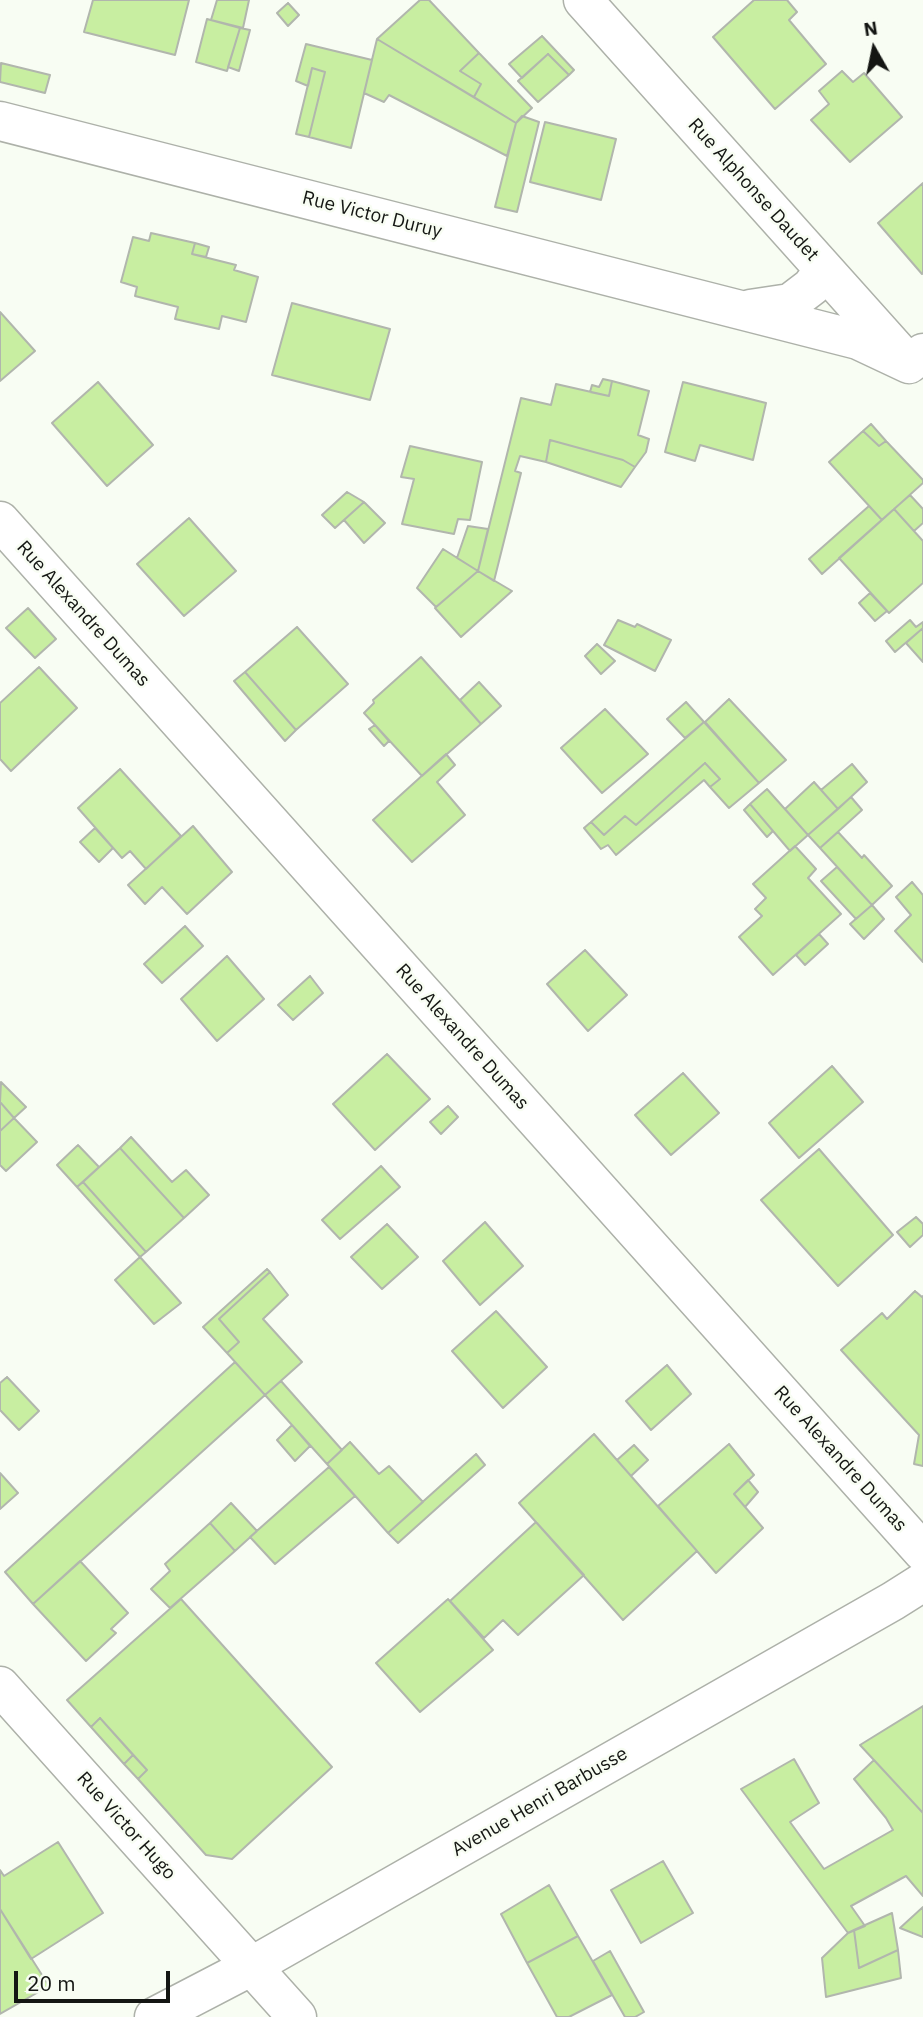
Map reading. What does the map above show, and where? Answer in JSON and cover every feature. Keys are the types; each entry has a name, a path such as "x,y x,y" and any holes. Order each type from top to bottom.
{"street":[{"name":"Rue Alphonse Daudet","path":"583,0 824,270 918,366"},
{"name":"Rue Victor Duruy","path":"0,121 858,340 918,366"},
{"name":"Rue Victor Duruy","path":"745,310 790,303 811,287 824,270"},
{"name":"Rue Alexandre Dumas","path":"0,521 923,1552"},
{"name":"Avenue Henri Barbusse","path":"154,2017 252,1966 923,1582"},
{"name":"Rue Victor Hugo","path":"0,1686 298,2017"}],"building":[{"path":"93,0 189,0 175,55 84,32"},
{"path":"217,0 249,0 243,28 211,20"},
{"path":"420,0 429,0 479,53 460,71 481,84 474,97 377,39"},
{"path":"754,0 787,0 797,12 789,20 826,64 775,109 713,37"},
{"path":"288,3 299,15 288,26 277,13"},
{"path":"207,19 240,28 227,71 196,62"},
{"path":"240,28 250,30 239,71 228,67"},
{"path":"542,36 574,70 569,75 548,54 522,78 509,64"},
{"path":"377,39 516,123 507,156 389,95 384,102 364,93"},
{"path":"306,44 372,60 351,148 309,137 325,72 312,68 308,86 296,81"},
{"path":"479,53 532,108 516,123 474,97 481,84 460,71"},
{"path":"548,54 569,75 538,102 518,81"},
{"path":"1,63 50,75 45,93 0,82"},
{"path":"312,68 325,72 309,137 296,134"},
{"path":"842,71 853,82 864,73 902,117 850,162 811,120 829,104 819,91"},
{"path":"522,116 539,122 517,212 495,207 516,123"},
{"path":"545,122 616,139 601,200 530,182"},
{"path":"923,183 923,273 922,274 878,223"},
{"path":"151,233 195,243 192,254 236,265 234,270 258,277 246,322 222,316 219,329 175,319 178,307 135,296 137,287 121,282 133,237 149,241"},
{"path":"195,243 209,247 206,257 192,254"},
{"path":"292,303 390,329 370,400 272,375"},
{"path":"0,312 35,351 0,381"},
{"path":"603,379 612,381 609,396 590,392 592,385 599,387"},
{"path":"612,381 649,391 638,435 649,439 646,452 635,467 623,460 550,440 546,462 520,456 515,471 521,473 494,581 478,571 521,398 551,405 556,384 609,396"},
{"path":"98,382 153,445 107,486 52,423"},
{"path":"683,382 766,403 753,460 700,445 695,461 665,452"},
{"path":"871,424 886,441 879,446 863,431"},
{"path":"863,431 879,446 886,441 923,480 923,483 882,520 829,462"},
{"path":"550,440 623,460 635,467 621,487 546,462"},
{"path":"410,446 482,462 470,520 458,519 454,534 402,524 414,479 401,477"},
{"path":"347,492 364,502 335,528 322,515"},
{"path":"910,495 923,509 923,523 914,531 894,509"},
{"path":"364,502 385,523 364,543 344,520"},
{"path":"869,506 882,520 822,574 809,559"},
{"path":"894,509 923,541 923,583 889,613 839,558"},
{"path":"189,518 236,571 184,616 137,564"},
{"path":"468,526 488,529 478,571 457,558"},
{"path":"443,549 478,571 436,607 417,588"},
{"path":"478,571 512,591 461,637 435,608"},
{"path":"870,593 887,611 875,621 859,603"},
{"path":"28,608 56,639 35,658 6,628"},
{"path":"618,620 635,627 637,624 671,640 655,671 604,645"},
{"path":"910,620 916,627 923,622 923,628 895,652 886,641"},
{"path":"297,627 348,684 296,730 245,672"},
{"path":"923,628 923,662 906,643"},
{"path":"597,644 615,661 601,674 585,656"},
{"path":"421,657 481,724 422,776 364,713 374,703 373,700"},
{"path":"39,667 77,708 11,771 0,759 0,703"},
{"path":"245,672 296,730 285,741 234,681"},
{"path":"479,682 501,706 481,724 460,700"},
{"path":"729,699 786,760 759,783 705,722"},
{"path":"686,702 704,722 685,738 667,719"},
{"path":"605,709 648,754 602,793 561,748"},
{"path":"704,722 759,783 729,808 710,787 720,779 705,763 636,825 625,816 604,835 591,822"},
{"path":"375,725 389,741 384,746 369,729"},
{"path":"446,754 455,765 437,782 465,815 412,862 373,820"},
{"path":"705,763 720,779 710,787 704,780 616,855 608,845 601,849 584,828 591,822 604,835 625,816 636,825"},
{"path":"852,764 867,782 838,809 821,790"},
{"path":"120,769 181,836 146,869 130,851 122,858 78,808"},
{"path":"814,782 838,809 808,835 785,809"},
{"path":"767,789 808,835 790,851 750,804"},
{"path":"851,797 862,810 820,848 808,835"},
{"path":"750,804 773,831 767,837 744,810"},
{"path":"193,826 232,872 187,914 162,887 145,904 128,885"},
{"path":"95,828 113,848 99,862 80,842"},
{"path":"838,832 862,858 864,855 892,886 872,905 820,848"},
{"path":"795,846 816,869 808,878 841,914 773,975 739,937 762,916 755,909 766,898 753,884"},
{"path":"837,867 872,905 856,919 821,881"},
{"path":"912,882 923,895 923,962 895,931 911,915 896,897"},
{"path":"872,905 884,919 864,939 850,924"},
{"path":"185,926 203,946 162,983 144,964"},
{"path":"819,934 828,944 805,965 796,955"},
{"path":"585,950 627,995 588,1031 547,984"},
{"path":"227,956 264,999 217,1041 181,999"},
{"path":"310,976 323,993 293,1020 278,1005"},
{"path":"387,1054 430,1099 375,1150 333,1104"},
{"path":"832,1066 863,1102 799,1158 769,1123"},
{"path":"683,1073 719,1113 671,1155 635,1115"},
{"path":"1,1082 26,1107 14,1118 0,1102"},
{"path":"0,1102 14,1118 0,1131"},
{"path":"448,1106 458,1117 441,1134 430,1122"},
{"path":"14,1118 37,1142 6,1171 0,1165 0,1131"},
{"path":"131,1137 172,1182 186,1170 209,1195 184,1218 120,1148"},
{"path":"78,1145 99,1167 77,1187 57,1165"},
{"path":"120,1148 184,1218 146,1252 83,1182"},
{"path":"819,1149 893,1235 838,1286 761,1200"},
{"path":"381,1166 400,1187 340,1239 322,1220"},
{"path":"83,1182 146,1252 140,1257 77,1187"},
{"path":"916,1217 923,1224 923,1235 910,1247 897,1232"},
{"path":"485,1222 523,1266 480,1305 443,1261"},
{"path":"387,1224 418,1257 382,1289 351,1257"},
{"path":"140,1257 181,1303 154,1324 115,1280"},
{"path":"267,1269 270,1272 219,1319 239,1342 227,1353 203,1327"},
{"path":"270,1272 288,1295 263,1319 302,1362 265,1395 227,1353 239,1342 219,1319"},
{"path":"915,1291 923,1296 923,1466 914,1464 919,1435 841,1350 882,1313 887,1319"},
{"path":"496,1311 547,1367 503,1408 452,1351"},
{"path":"235,1362 265,1395 33,1604 5,1572"},
{"path":"667,1365 691,1394 651,1430 626,1401"},
{"path":"7,1377 39,1411 19,1430 0,1410 0,1383"},
{"path":"281,1381 342,1450 327,1464 265,1395"},
{"path":"292,1425 310,1446 295,1461 277,1440"},
{"path":"594,1434 697,1551 623,1620 519,1503"},
{"path":"350,1442 379,1474 389,1466 423,1502 388,1533 327,1464"},
{"path":"729,1444 754,1475 734,1494 763,1528 716,1573 658,1506"},
{"path":"634,1445 648,1460 631,1476 617,1460"},
{"path":"476,1454 485,1465 398,1543 388,1533"},
{"path":"329,1467 355,1496 275,1564 250,1537"},
{"path":"0,1473 18,1493 0,1509"},
{"path":"748,1480 758,1492 745,1507 734,1494"},
{"path":"231,1503 257,1531 235,1551 210,1523"},
{"path":"536,1522 584,1575 518,1635 503,1620 484,1638 450,1601"},
{"path":"210,1523 235,1551 170,1608 151,1589 170,1571 165,1564"},
{"path":"80,1561 128,1613 111,1629 116,1633 86,1661 33,1604"},
{"path":"181,1599 332,1767 232,1859 206,1855 138,1779 147,1770 100,1718 91,1727 67,1700"},
{"path":"448,1599 493,1650 420,1712 376,1663"},
{"path":"923,1706 923,1813 860,1745"},
{"path":"100,1718 133,1755 124,1764 91,1727"},
{"path":"133,1755 147,1770 138,1779 124,1764"},
{"path":"794,1759 819,1803 790,1822 824,1869 893,1830 854,1779 874,1760 923,1813 923,1896 906,1876 851,1906 865,1926 848,1933 741,1789"},
{"path":"58,1842 103,1913 31,1959 0,1909 0,1870 4,1876"},
{"path":"663,1861 693,1913 641,1943 611,1890"},
{"path":"549,1885 578,1936 527,1963 501,1914"},
{"path":"923,1907 923,1937 900,1928"},
{"path":"0,1909 49,1986 0,2014"},
{"path":"892,1913 898,1950 859,1968 854,1930"},
{"path":"854,1930 859,1968 898,1950 901,1978 826,1997 822,1958"},
{"path":"578,1936 612,1995 569,2017 557,2017 527,1963"},
{"path":"610,1951 644,2012 635,2017 625,2017 593,1961"}]}
